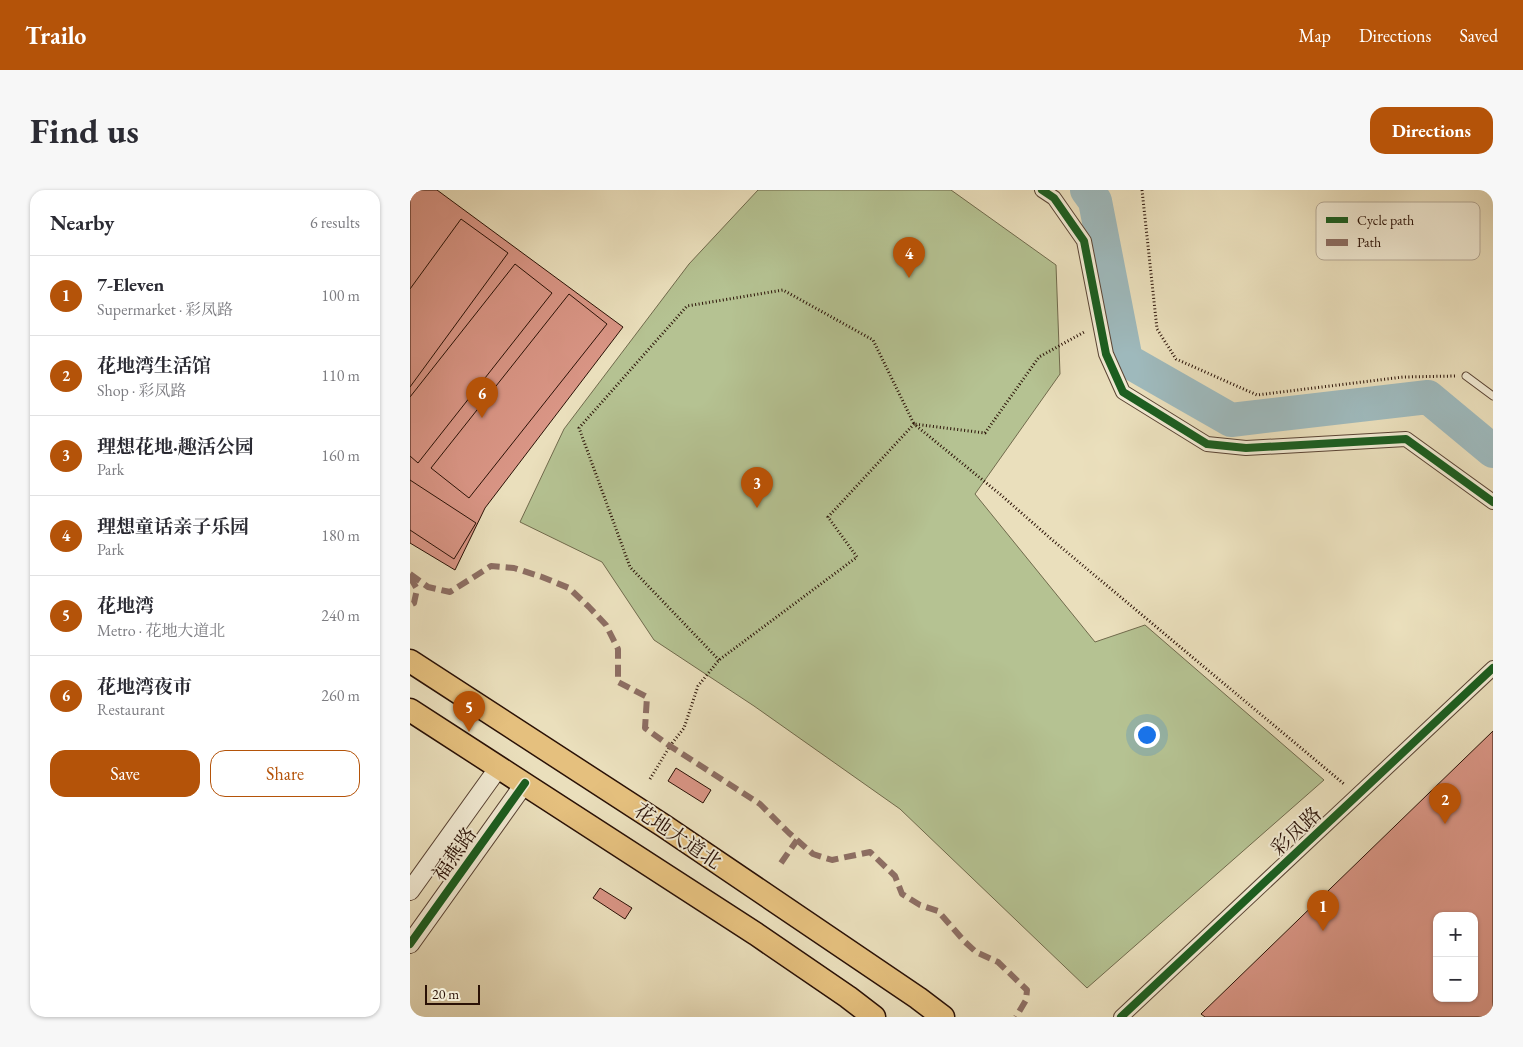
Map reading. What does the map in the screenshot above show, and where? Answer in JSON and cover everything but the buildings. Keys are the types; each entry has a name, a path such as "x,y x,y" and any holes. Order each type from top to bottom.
{"main road":[{"name":"花地大道北","path":"410,661 664,826 918,998 942,1017"},
{"name":"花地大道北","path":"410,710 756,934 874,1017"}],"street":[{"path":"1042,190 1054,198 1084,241 1106,354 1123,392 1207,444 1246,448 1406,439 1493,502"},
{"name":"彩凤路","path":"1121,1017 1493,668"},
{"name":"福燕路","path":"410,891 499,767"},
{"name":"福燕路","path":"410,944 524,783"}],"lane":[{"path":"1466,376 1493,396"}],"path":[{"path":"1142,190 1158,329 1176,359 1257,395 1403,377 1466,376"},
{"path":"718,660 630,567 579,428 687,306 783,290 873,340 914,424 1344,784"},
{"path":"914,424 985,433 1039,357 1100,323"},
{"path":"650,779 670,746 684,728 698,686 718,660 858,557 828,517 914,424"}],"green space":[{"path":"758,190 951,190 1056,265 1060,374 975,494 1095,642 1145,625 1324,780 1087,988 900,809 754,706 654,640 602,562 520,522 564,429 689,264"}],"waterway":[{"path":"1087,190 1095,201 1126,360 1231,420 1428,397 1493,451"}],"marked path":[{"path":"410,574 428,587 450,592 491,566 514,568 569,588 606,625 618,649 618,682 647,697 645,728 760,804 813,854 832,860 870,852 895,876 902,894 920,905 938,911 976,952 998,962 1027,990 1026,1000 1016,1017"},
{"path":"410,577 417,589 414,603 410,605"},
{"path":"781,863 797,840"}],"cycle path":[{"path":"1042,190 1054,198 1084,241 1106,354 1123,392 1207,444 1246,448 1406,439 1493,502"},
{"path":"1121,1017 1493,668"},
{"path":"410,944 525,783"}],"place":[{"name":"理想童话亲子乐园","path":"909,278"},
{"name":"花地湾夜市","path":"482,418"},
{"name":"理想花地·趣活公园","path":"757,508"},
{"name":"花地湾","path":"469,732"},
{"name":"花地湾生活馆","path":"1445,824"},
{"name":"7-Eleven","path":"1323,931"}]}
